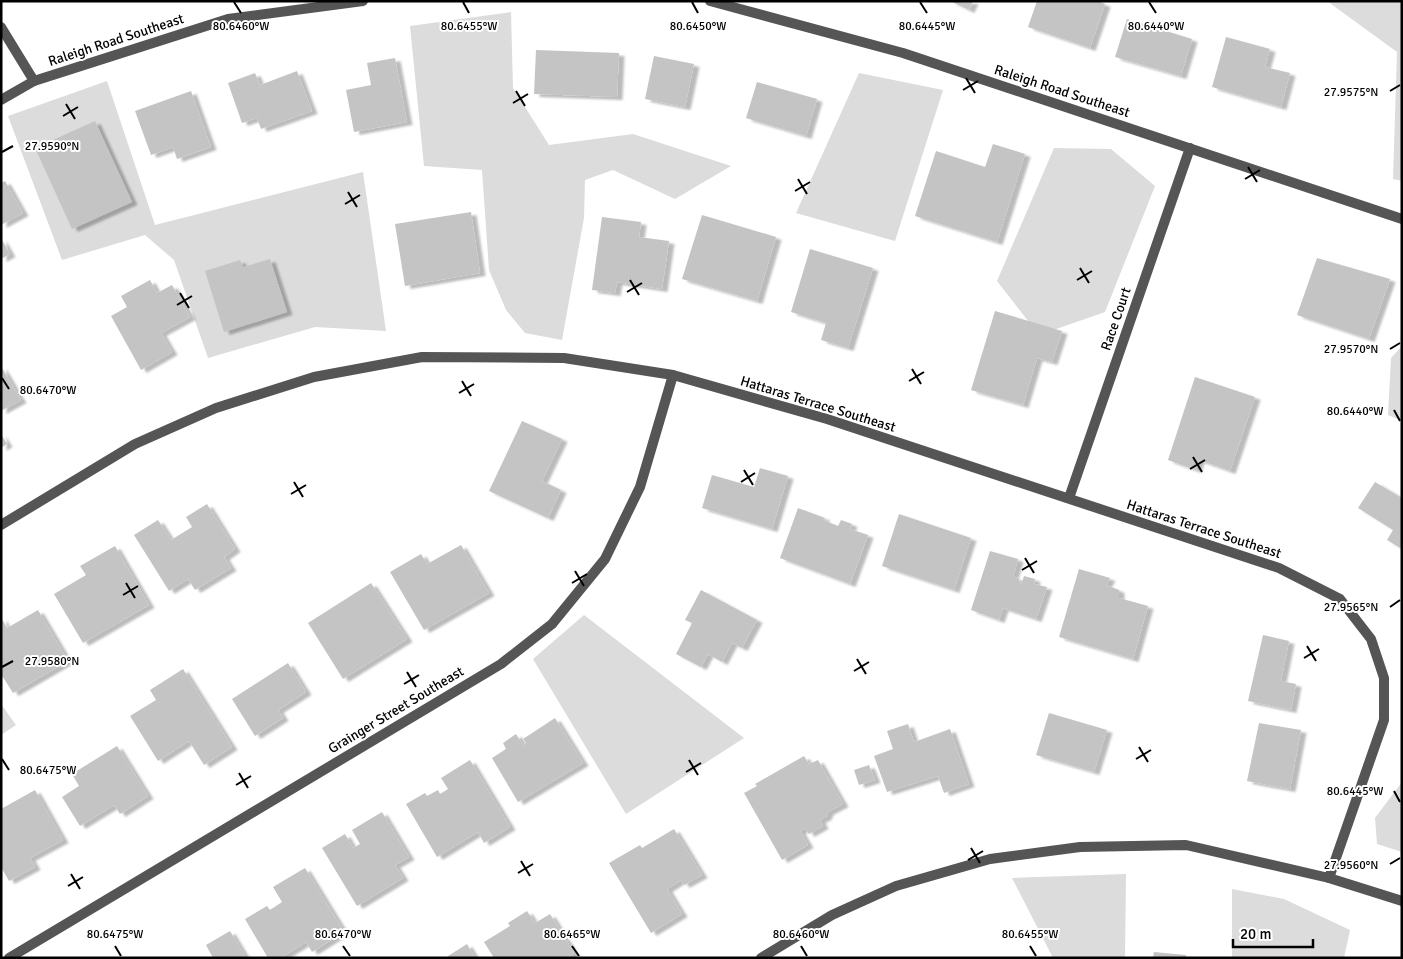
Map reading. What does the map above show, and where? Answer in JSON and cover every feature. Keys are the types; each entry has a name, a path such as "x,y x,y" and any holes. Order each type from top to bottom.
{"street":[{"name":"Raleigh Road Southeast","path":"1,100 34,81 228,19 363,1"},
{"name":"Raleigh Road Southeast","path":"710,1 903,53 1402,220"},
{"path":"1,26 34,81"},
{"name":"Race Court","path":"1069,498 1190,148"},
{"name":"Hattaras Terrace Southeast","path":"1,525 135,444 216,408 314,378 422,357 564,358 673,375 827,419 1279,568 1340,599 1371,638 1384,678 1384,719 1329,878"},
{"name":"Grainger Street Southeast","path":"9,958 501,664 552,624 605,559 640,488 673,375"},
{"path":"761,958 832,914 896,886 990,859 1080,847 1186,845 1329,878 1402,901"}],"shaded area":[{"path":"1327,1 1402,1 1402,181 1393,179 1397,52"},
{"path":"511,12 513,88 549,145 633,134 731,166 675,199 613,170 585,180 584,218 562,340 525,333 506,310 489,270 482,170 424,166 410,26"},
{"path":"859,73 943,90 895,241 796,213"},
{"path":"107,81 155,225 363,172 386,331 315,327 208,358 174,260 145,235 62,260 8,116"},
{"path":"1054,148 1111,149 1155,186 1105,312 1039,335 997,281"},
{"path":"1402,346 1402,421 1388,415 1391,358"},
{"path":"584,615 744,738 626,814 533,659"},
{"path":"1,704 16,725 1,735"},
{"path":"1402,782 1402,852 1377,844 1375,818"},
{"path":"1126,874 1125,958 1053,958 1012,878"},
{"path":"1232,889 1284,899 1350,930 1344,958 1232,958"}],"building":[{"path":"950,1 973,1 969,10"},
{"path":"1037,1 1097,1 1105,4 1090,48 1028,27"},
{"path":"1127,19 1192,39 1181,76 1115,57"},
{"path":"1226,37 1270,49 1265,67 1290,73 1281,107 1212,87"},
{"path":"536,50 619,53 617,97 534,94"},
{"path":"654,56 694,64 685,107 645,99"},
{"path":"395,58 407,122 354,132 346,90 371,85 367,63"},
{"path":"297,71 312,111 261,129 257,118 242,123 228,83 255,73 260,85"},
{"path":"757,82 817,99 806,136 746,118"},
{"path":"191,91 211,147 177,159 173,147 151,155 135,111"},
{"path":"95,121 132,202 72,229 35,148"},
{"path":"993,144 1025,154 997,242 915,216 936,151 985,167"},
{"path":"5,181 23,213 1,225 1,183"},
{"path":"471,212 480,273 405,286 395,224"},
{"path":"702,215 776,237 757,301 682,279"},
{"path":"602,217 641,222 639,237 669,241 662,289 617,282 615,293 592,290"},
{"path":"1,238 10,254 1,259"},
{"path":"810,249 873,268 848,348 821,340 826,323 791,312"},
{"path":"1317,258 1390,279 1369,339 1297,315"},
{"path":"270,259 287,312 224,332 205,271 240,260 243,267"},
{"path":"150,280 157,293 172,285 190,317 161,333 172,352 141,370 111,316 127,307 121,296"},
{"path":"995,311 1062,331 1052,362 1037,358 1023,405 971,390"},
{"path":"1,366 21,400 1,411"},
{"path":"1195,377 1255,397 1230,471 1199,460 1196,470 1168,460"},
{"path":"522,421 562,439 542,481 561,490 548,518 489,491"},
{"path":"1,434 7,444 1,448"},
{"path":"760,468 788,476 772,529 702,508 712,475 754,487"},
{"path":"1375,482 1402,498 1402,549 1387,540 1393,530 1358,508"},
{"path":"207,504 235,549 224,557 231,568 195,590 188,579 169,591 134,535 158,520 171,540 192,527 186,517"},
{"path":"798,508 825,518 823,520 838,526 841,520 852,524 850,529 868,535 850,584 780,558"},
{"path":"899,514 971,538 954,590 882,566"},
{"path":"461,545 489,593 424,630 390,572 421,554 427,564"},
{"path":"115,546 149,605 83,643 54,594 86,575 80,566"},
{"path":"990,551 1018,559 1013,577 1018,578 1021,585 1024,576 1035,579 1034,584 1047,587 1036,619 1003,608 999,620 971,610"},
{"path":"1079,569 1110,578 1106,585 1119,590 1119,598 1148,606 1133,659 1059,637"},
{"path":"371,583 407,639 343,679 308,623"},
{"path":"701,590 757,620 742,648 732,643 722,662 708,654 701,667 676,654 692,623 685,620"},
{"path":"38,610 68,661 13,693 1,674 1,617 7,628"},
{"path":"1263,635 1289,641 1281,681 1296,684 1291,710 1248,701"},
{"path":"288,663 306,692 278,710 283,718 255,736 232,699"},
{"path":"183,669 232,747 204,765 189,741 158,761 130,716 156,700 150,690"},
{"path":"1049,713 1107,730 1094,772 1036,755"},
{"path":"555,718 583,763 518,802 492,758 506,749 503,743 516,734 523,745 526,743 523,739"},
{"path":"1259,723 1301,730 1290,789 1247,781"},
{"path":"908,724 914,742 950,729 969,784 944,793 938,776 887,792 874,756 893,749 887,731"},
{"path":"117,746 148,796 120,814 114,805 80,826 62,797 79,786 72,774"},
{"path":"804,756 809,764 818,760 843,804 828,812 826,817 820,820 823,826 809,834 805,828 800,831 808,845 782,860 744,793 757,786 755,784"},
{"path":"470,760 510,827 484,843 478,832 437,857 406,804 425,793 427,796 438,790 440,794 448,789 441,778"},
{"path":"869,765 875,780 859,785 854,770"},
{"path":"35,790 63,840 30,858 35,867 9,881 1,867 1,809"},
{"path":"382,812 409,857 395,865 403,878 357,906 322,848 345,834 353,848 360,844 352,830"},
{"path":"674,829 702,875 684,885 681,880 667,889 682,914 651,933 609,863 640,845 642,848"},
{"path":"305,868 344,932 312,952 306,942 280,958 268,958 245,919 267,906 270,910 282,902 273,887"},
{"path":"527,911 535,923 550,914 574,953 566,958 494,958 484,942 510,926 508,923"},
{"path":"230,931 246,958 213,958 206,945"},
{"path":"467,944 475,958 449,958 448,956"},
{"path":"1154,952 1186,955 1186,958 1153,958"}]}
